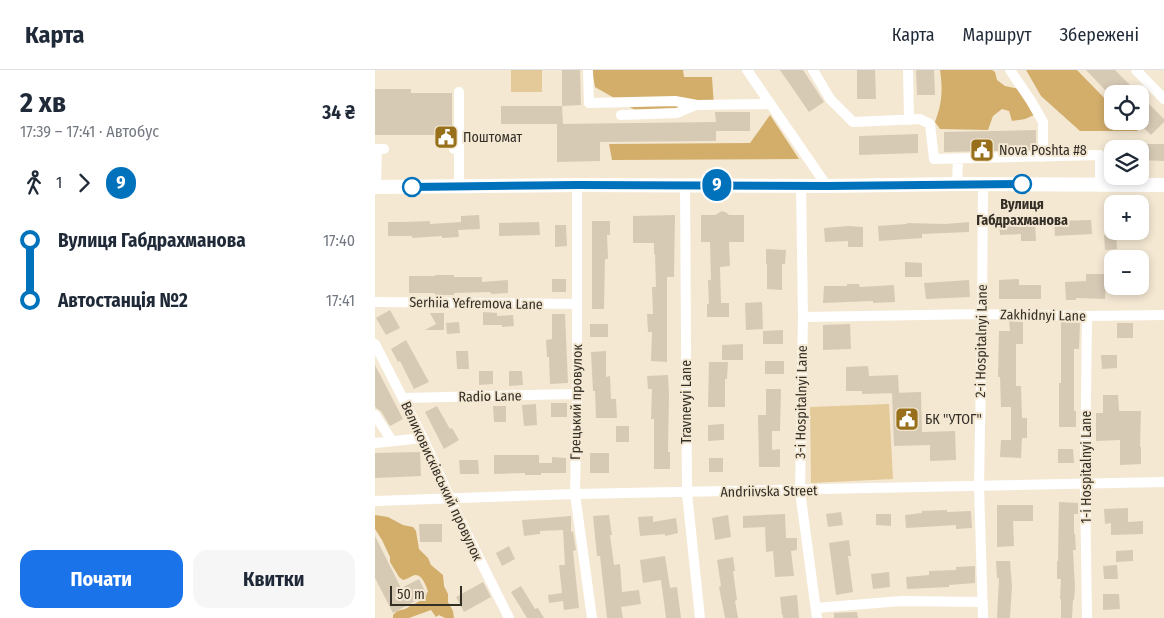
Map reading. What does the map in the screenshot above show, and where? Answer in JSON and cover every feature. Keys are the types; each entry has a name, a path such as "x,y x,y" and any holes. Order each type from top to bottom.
{"main road":[{"path":"375,187 957,184 1164,185"}],"street":[{"path":"588,70 589,103 675,101 697,105 770,104"},
{"path":"747,70 827,186"},
{"path":"813,70 830,99 853,122 920,119 930,124 934,159 1100,155 1100,184"},
{"path":"908,70 909,120"},
{"path":"1010,70 1043,122 1043,157"},
{"path":"1136,70 1164,99"},
{"path":"459,92 456,149 459,186"},
{"path":"621,115 677,113 697,105"},
{"path":"375,187 377,150 384,150"},
{"path":"957,184 958,159"},
{"name":"2-i Hospitalnyi Lane","path":"983,184 979,486 983,618"},
{"name":"Грецький провулок","path":"577,185 575,494 591,618"},
{"name":"Travnevyi Lane","path":"685,185 687,493 700,618"},
{"name":"3-i Hospitalnyi Lane","path":"801,185 803,317 800,490 816,613"},
{"name":"Serhiia Yefremova Lane","path":"375,302 577,304"},
{"name":"Zakhidnyi Lane","path":"803,317 982,314 1164,315"},
{"name":"1-i Hospitalnyi Lane","path":"1087,316 1085,484 1087,618"},
{"name":"Великовисківський провулок","path":"375,344 379,364 403,398 509,618"},
{"name":"Radio Lane","path":"403,398 577,394"},
{"path":"375,415 392,441"},
{"path":"375,443 423,438"},
{"name":"Andriivska Street","path":"375,501 575,494 1164,482"},
{"path":"816,613 901,601 983,602"}],"shaded area":[{"path":"511,70 542,70 542,92 511,92"},
{"path":"592,70 683,70 684,77 712,77 714,107 635,110 595,87"},
{"path":"940,70 992,70 995,72 997,80 1005,86 1028,91 1034,115 1012,121 1009,111 1002,109 993,116 988,130 940,129 935,122 941,96"},
{"path":"1026,70 1077,70 1104,98 1104,130 1138,131 1080,131 1041,96"},
{"path":"770,115 799,159 612,160 609,144 750,143"},
{"path":"889,404 893,479 811,483 810,407"},
{"path":"375,515 388,517 403,525 413,527 416,531 419,549 428,558 431,565 443,575 448,602 453,611 454,618 445,618 439,615 436,617 431,610 409,618 393,618 397,611 405,609 425,598 428,591 420,576 414,575 403,580 399,577 375,529"}],"building":[{"path":"562,70 580,70 581,105 562,106"},
{"path":"780,70 803,70 824,102 809,112"},
{"path":"857,70 875,70 876,99 857,99"},
{"path":"916,70 934,70 935,95 917,95"},
{"path":"1086,70 1115,70 1130,85 1104,85 1104,89"},
{"path":"375,89 411,89 411,93 452,93 452,135 375,135"},
{"path":"1149,104 1164,119 1164,122 1151,135 1146,130 1149,130"},
{"path":"501,106 562,106 563,124 501,124"},
{"path":"715,112 750,112 750,131 716,131 716,141 600,142 600,161 557,162 557,124 716,122"},
{"path":"1036,130 1036,150 944,152 944,132"},
{"path":"918,134 918,153 859,155 859,136"},
{"path":"1149,144 1164,144 1164,161 1149,160"},
{"path":"722,211 729,215 744,215 744,242 729,242 730,266 720,267 721,303 729,303 729,317 707,317 707,304 709,304 708,280 711,280 710,242 701,242 701,215 715,215"},
{"path":"479,215 480,229 458,230 459,237 412,238 412,236 388,236 388,222 430,221 430,224 461,222 461,216"},
{"path":"675,215 674,277 667,277 667,362 651,361 652,332 648,332 647,314 653,314 652,287 656,287 654,243 633,243 633,216"},
{"path":"1091,220 1092,234 1055,236 1054,221"},
{"path":"592,221 610,221 610,235 607,235 608,259 605,259 604,309 592,309"},
{"path":"1035,221 1036,241 1021,241 1021,234 1000,235 999,222"},
{"path":"539,222 540,235 499,236 499,223"},
{"path":"969,222 969,232 922,234 922,238 879,241 878,226 907,223 945,224"},
{"path":"555,225 566,225 567,246 555,247"},
{"path":"863,227 863,247 848,247 848,241 825,242 824,228"},
{"path":"1104,240 1116,240 1117,249 1105,250"},
{"path":"766,249 786,250 785,264 782,264 782,290 767,289"},
{"path":"905,262 922,263 922,277 905,277"},
{"path":"1086,274 1104,274 1105,299 1076,298 1076,300 1066,300 1065,282 1086,281"},
{"path":"409,276 482,277 482,282 508,280 508,293 435,295 435,293 409,293"},
{"path":"552,279 566,279 566,292 552,292"},
{"path":"1019,279 1019,285 1041,285 1041,299 999,299 999,280"},
{"path":"969,280 970,297 926,299 924,283"},
{"path":"847,284 859,284 860,287 894,285 895,302 823,303 824,286 847,286"},
{"path":"762,302 763,329 746,330 745,303"},
{"path":"390,310 400,328 386,335 376,318"},
{"path":"483,312 497,313 497,316 513,315 514,326 483,325"},
{"path":"430,313 444,313 444,330 425,330 436,324"},
{"path":"552,314 565,314 568,383 550,384 546,340 552,339"},
{"path":"1009,321 1023,322 1023,344 1016,344 1016,386 1021,386 1022,418 1027,418 1027,438 1022,438 1021,458 1000,457 1001,440 1011,440 1011,407 1001,407 1000,377 998,377 999,331 1010,331"},
{"path":"459,322 460,333 447,334 446,323"},
{"path":"1061,322 1080,323 1079,349 1074,349 1074,411 1076,411 1076,427 1059,427"},
{"path":"1117,323 1133,323 1133,338 1117,338"},
{"path":"590,324 608,324 608,337 590,337"},
{"path":"850,324 851,349 823,350 823,325"},
{"path":"783,330 783,344 763,344 763,331"},
{"path":"406,340 429,382 414,389 400,361 398,362 391,349"},
{"path":"743,344 743,360 722,360 722,345"},
{"path":"456,351 468,351 469,369 457,369"},
{"path":"606,351 606,377 610,376 611,399 616,399 617,418 596,418 591,352"},
{"path":"1101,355 1117,355 1117,368 1102,369"},
{"path":"765,361 784,361 784,374 765,374"},
{"path":"709,362 728,362 727,379 725,379 725,407 708,407"},
{"path":"375,365 403,419 390,426 381,411 375,406"},
{"path":"868,366 869,376 898,375 899,393 862,394 862,391 846,391 846,367"},
{"path":"479,371 493,371 493,384 479,385"},
{"path":"509,371 522,371 523,385 509,386"},
{"path":"668,375 668,452 670,452 670,469 654,469 654,419 651,419 652,389 648,389 647,376"},
{"path":"766,389 781,389 780,431 772,431 772,450 780,449 780,467 759,467 758,415 766,415"},
{"name":"БК \"УТОГ\"","path":"921,392 922,432 955,431 956,460 930,461 930,445 894,446 892,393"},
{"path":"1103,395 1118,395 1119,411 1141,411 1141,464 1120,465 1120,440 1096,441 1096,413 1103,413"},
{"path":"551,403 567,403 567,417 551,417"},
{"path":"536,404 537,425 524,426 522,405"},
{"path":"437,406 450,429 452,428 459,440 444,449 425,412"},
{"path":"493,406 506,406 506,422 494,422"},
{"path":"724,424 724,440 708,441 708,425"},
{"path":"616,426 629,426 629,442 616,442"},
{"path":"1058,449 1073,449 1074,463 1058,463"},
{"path":"420,452 421,476 375,478 375,453"},
{"path":"590,453 609,453 609,473 590,473"},
{"path":"494,455 539,455 539,463 552,463 552,457 566,458 566,473 541,473 541,475 525,475 525,473 494,474"},
{"path":"709,458 723,458 723,472 709,472"},
{"path":"459,460 478,460 479,474 460,474"},
{"path":"1059,502 1078,503 1078,514 1074,514 1076,550 1073,550 1075,588 1072,618 1061,618 1061,579 1057,579"},
{"path":"997,505 1033,505 1033,521 1013,521 1014,546 997,547"},
{"path":"1128,508 1128,522 1143,521 1143,534 1111,535 1111,523 1105,524 1104,509"},
{"path":"947,510 947,512 971,511 972,528 956,529 956,525 906,528 905,515 922,513 922,511"},
{"path":"841,512 843,525 828,527 826,514"},
{"path":"785,514 786,538 797,538 797,550 791,551 794,576 775,577 773,551 766,552 765,527 743,528 743,516"},
{"path":"876,514 891,514 891,526 876,525"},
{"path":"609,515 614,565 620,564 622,592 639,590 641,604 621,607 623,618 607,618 600,556 597,556 593,516"},
{"path":"728,515 731,537 715,540 712,518"},
{"path":"571,516 571,532 573,531 576,550 573,551 579,608 564,610 563,601 549,603 548,595 562,593 559,565 565,565 563,530 540,531 540,534 524,536 522,520"},
{"path":"653,516 653,522 676,518 678,533 665,536 665,534 640,536 638,517"},
{"path":"419,524 442,524 442,542 420,542"},
{"path":"375,536 401,588 419,579 427,595 393,613 375,578"},
{"path":"849,540 851,556 848,556 853,592 836,595 829,543"},
{"path":"509,546 515,559 502,566 496,553"},
{"path":"1133,550 1133,561 1116,562 1116,551"},
{"path":"665,556 670,588 677,587 681,618 666,618 661,580 643,583 640,560"},
{"path":"733,557 737,600 735,601 738,618 725,618 719,587 721,586 717,560"},
{"path":"996,561 1010,561 1012,586 1010,618 997,618 999,578 997,578"},
{"path":"1117,565 1118,579 1104,579 1103,566"},
{"path":"975,566 975,583 949,585 949,587 907,589 906,577 929,575 929,571 956,570 956,567"},
{"path":"889,572 890,587 873,589 871,574"},
{"path":"483,582 491,597 464,612 456,597"},
{"path":"521,586 535,609 538,608 544,618 527,618 511,592"},
{"path":"1103,594 1119,594 1120,609 1103,610"},
{"path":"797,595 799,618 783,618 780,597"},
{"path":"857,612 858,618 834,618 834,613"}],"bus line":[{"name":"9","path":"412,187 1022,184"}],"place":[{"name":"Поштомат","path":"446,137"},
{"name":"Nova Poshta #8","path":"982,150"},
{"name":"Вулиця Габдрахманова","path":"1022,184"},
{"name":"БК \"УТОГ\"","path":"907,419"}]}
